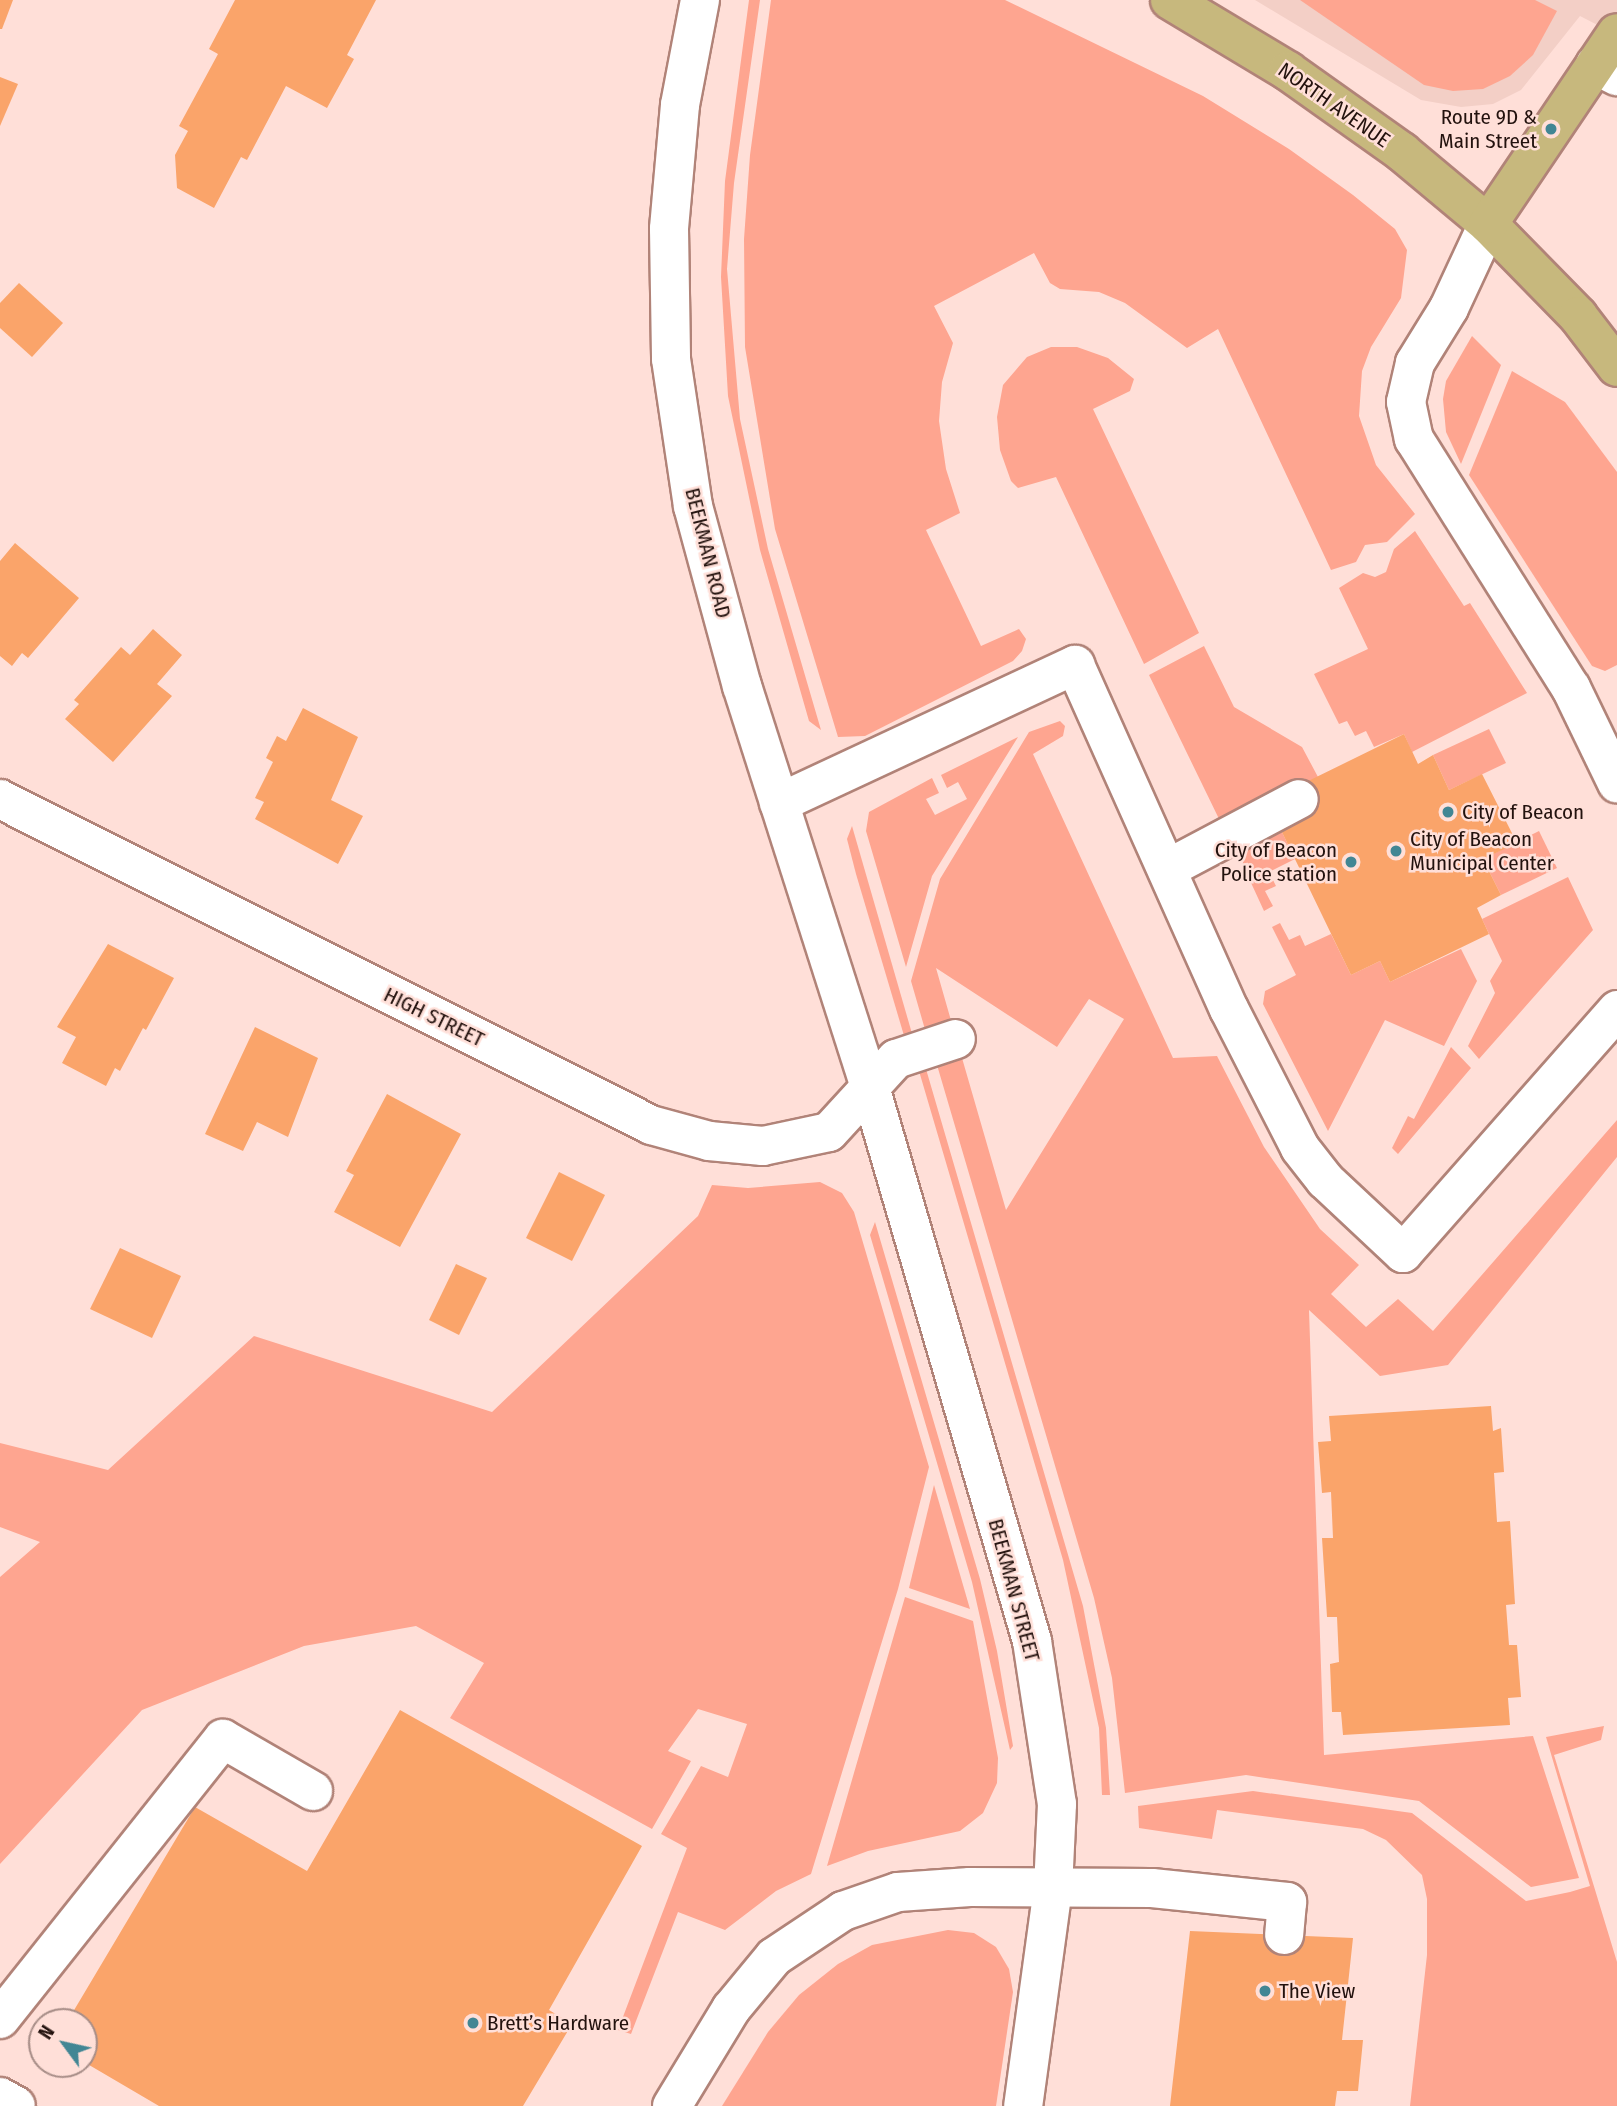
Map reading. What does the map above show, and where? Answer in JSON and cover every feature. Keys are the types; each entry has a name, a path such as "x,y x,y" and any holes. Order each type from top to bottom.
{"main road":[{"name":"NORTH AVENUE","path":"1170,0 1288,71 1402,152 1488,224 1578,316 1617,367"},
{"path":"1488,224 1606,71 1617,33"}],"street":[{"name":"BEEKMAN ROAD","path":"700,0 680,105 669,229 671,359 693,506 779,803 870,1087"},
{"path":"1488,224 1448,308 1415,363 1406,402 1414,439 1571,688 1617,783"},
{"path":"779,803 1075,665 1229,1009 1310,1165 1403,1253 1617,1010"},
{"name":"HIGH STREET","path":"0,799 651,1125 709,1142 762,1146 808,1139 829,1132 896,1059 956,1039"},
{"path":"1167,869 1299,799"},
{"name":"BEEKMAN STREET","path":"870,1087 1032,1641 1057,1804 1053,1888 1024,2106"},
{"path":"0,2020 223,1739 313,1791"},
{"path":"672,2106 731,2008 774,1957 843,1912 898,1892 1152,1888 1287,1902 1284,1935"},
{"path":"0,2097 16,2106"}],"shaded area":[{"path":"749,0 760,0 734,183 727,269 740,419 768,549 821,730 809,721 760,550 728,396 721,277 725,181"},
{"path":"771,0 1005,0 1203,96 1289,149 1353,195 1395,229 1407,250 1401,298 1371,347 1362,371 1359,416 1376,465 1415,514 1387,542 1365,545 1356,562 1331,570 1218,329 1187,348 1125,303 1099,292 1060,289 1050,283 1034,253 934,306 953,343 942,382 939,421 946,469 960,513 926,530 981,646 1019,629 1026,639 1022,651 1013,661 865,736 838,737 775,529 745,347 744,239 750,155"},
{"path":"1255,0 1617,0 1617,35 1580,16 1521,90 1493,104 1461,107 1421,100"},
{"path":"1300,0 1535,0 1557,11 1533,55 1510,76 1483,89 1453,91 1424,85"},
{"path":"1472,336 1501,365 1461,464 1446,432 1443,399 1446,381"},
{"path":"1051,347 1077,347 1108,358 1134,379 1130,391 1093,409 1199,633 1144,664 1056,477 1018,488 1011,481 1000,450 997,417 1003,385 1027,357"},
{"path":"1512,371 1565,402 1617,472 1617,665 1605,671 1592,666 1469,475"},
{"path":"1415,531 1464,606 1470,603 1527,693 1412,752 1404,734 1374,747 1366,731 1355,736 1347,721 1339,724 1314,674 1368,649 1339,588 1363,573 1375,577 1386,572 1394,549"},
{"path":"1204,646 1234,707 1302,747 1318,777 1221,823 1149,675"},
{"path":"1060,721 1065,726 1063,736 1033,754 1173,1058 1217,1056 1264,1147 1320,1229 1359,1265 1331,1294 1366,1327 1398,1299 1433,1331 1617,1120 1617,1157 1448,1365 1380,1376 1309,1310 1324,1755 1533,1736 1579,1878 1531,1887 1419,1801 1246,1775 1125,1793 1112,1678 1094,1598 937,1065 962,1058 1006,1210 1124,1019 1089,999 1057,1047 936,968 952,1024 926,1033 911,981 940,879 1029,732"},
{"path":"1489,729 1506,763 1449,790 1433,755"},
{"path":"1018,737 932,876 906,967 866,831 869,812 932,778 939,793 926,799 935,815 967,799 958,782 947,788 941,775"},
{"path":"852,826 913,1037 905,1039 856,874 847,839"},
{"path":"1279,826 1295,859 1269,872 1276,886 1265,891 1273,906 1264,911 1235,848"},
{"path":"1539,831 1557,868 1501,895 1483,859"},
{"path":"1568,877 1593,930 1479,1059 1468,1046 1495,993 1490,981 1502,961 1482,919"},
{"path":"1280,923 1289,940 1300,935 1305,946 1331,934 1351,975 1380,961 1390,982 1461,949 1477,981 1444,1046 1385,1020 1328,1131 1263,1004 1265,991 1296,975 1272,927"},
{"path":"1451,1047 1471,1068 1398,1154 1392,1148 1408,1116 1414,1119"},
{"path":"926,1069 1083,1606 1106,1728 1110,1795 1102,1795 1099,1728 1063,1560 919,1071"},
{"path":"820,1182 842,1193 854,1212 929,1467 898,1589 811,1874 776,1891 725,1930 678,1912 631,2034 618,2030 687,1848 661,1834 701,1766 728,1777 747,1724 698,1709 668,1751 691,1761 652,1829 450,1718 484,1663 416,1626 304,1646 142,1710 0,1864 0,1577 40,1542 0,1527 0,1443 108,1470 254,1336 492,1412 698,1216 712,1185 748,1188"},
{"path":"875,1222 980,1579 997,1651 1013,1746 1010,1750 972,1582 870,1235"},
{"path":"934,1485 970,1609 909,1588"},
{"path":"905,1597 973,1621 998,1758 997,1783 983,1813 960,1831 868,1851 827,1866"},
{"path":"1604,1726 1601,1740 1554,1755 1617,1962 1617,2106 1410,2106 1427,1955 1427,1899 1422,1875 1386,1840 1363,1829 1217,1810 1212,1839 1139,1828 1138,1806 1253,1791 1412,1813 1526,1901 1570,1892 1590,1886 1546,1737"},
{"path":"948,1930 974,1933 996,1947 1009,1969 1013,1992 996,2106 722,2106 768,2032 799,1995 838,1964 872,1945"}],"building":[{"path":"0,0 13,0 2,29 0,29"},
{"path":"235,0 376,0 347,55 354,59 327,108 286,86 247,160 241,157 214,208 177,188 175,155 188,131 179,126 218,54 209,49"},
{"path":"0,77 18,84 0,126"},
{"path":"19,283 63,323 32,357 0,328 0,303"},
{"path":"15,543 79,598 28,658 22,653 12,666 0,656 0,561"},
{"path":"153,629 182,655 157,684 172,696 113,762 65,719 79,704 74,700 121,647 130,655"},
{"path":"303,708 358,737 331,800 363,816 338,864 255,819 264,802 255,798 273,762 266,758 277,736 286,741"},
{"name":"City of Beacon Municipal Center","path":"1404,734 1418,764 1433,755 1449,790 1482,774 1517,843 1483,859 1501,895 1477,908 1489,934 1390,982 1380,961 1351,975 1279,826 1294,788"},
{"path":"108,944 174,978 146,1030 143,1028 120,1071 115,1068 106,1086 62,1063 76,1037 57,1027"},
{"path":"255,1027 318,1058 288,1137 257,1122 243,1151 205,1134"},
{"path":"387,1094 461,1134 400,1247 334,1212 354,1175 346,1171"},
{"path":"559,1172 605,1195 572,1261 526,1238"},
{"path":"120,1248 181,1276 152,1338 90,1309"},
{"path":"456,1264 487,1278 459,1335 429,1320"},
{"path":"1491,1406 1493,1431 1501,1428 1504,1472 1494,1473 1497,1522 1510,1521 1515,1604 1506,1605 1509,1645 1517,1645 1521,1697 1508,1698 1510,1725 1343,1735 1341,1712 1332,1712 1330,1664 1339,1662 1337,1617 1327,1617 1322,1538 1333,1538 1331,1492 1322,1493 1318,1442 1331,1441 1329,1416"},
{"path":"400,1710 642,1846 549,2010 572,2024 523,2106 159,2106 98,2070 98,2008 75,2008 195,1807 307,1871"},
{"name":"The View","path":"1190,1931 1353,1938 1342,2040 1363,2040 1358,2091 1337,2091 1335,2106 1170,2106"}],"place":[{"name":"Route 9D & Main Street","path":"1551,129"},
{"name":"City of Beacon","path":"1448,812"},
{"name":"City of Beacon Municipal Center","path":"1396,851"},
{"name":"City of Beacon Police station","path":"1351,862"},
{"name":"The View","path":"1265,1991"},
{"name":"Brett’s Hardware","path":"473,2023"}]}
